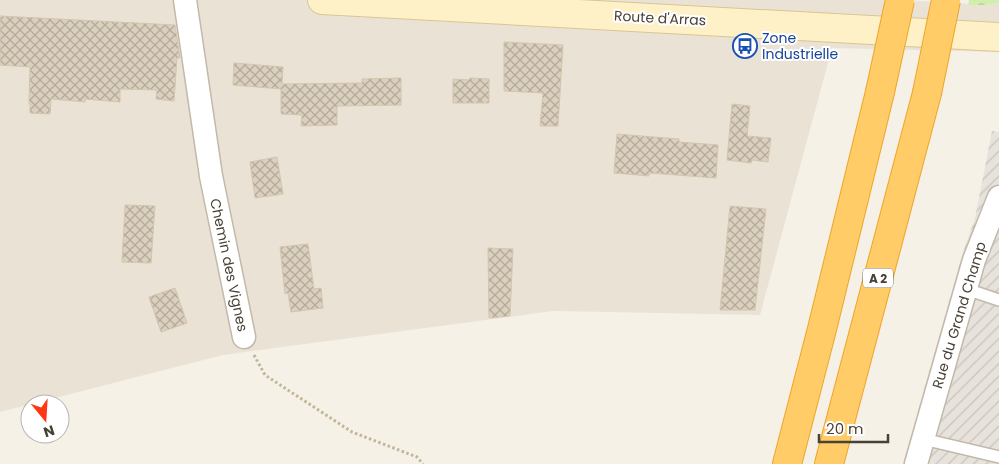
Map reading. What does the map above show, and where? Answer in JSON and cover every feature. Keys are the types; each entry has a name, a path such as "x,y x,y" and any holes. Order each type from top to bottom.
{"highway":[{"path":"787,464 880,92 900,0"},
{"name":"A 2","path":"829,464 927,92 946,0"}],"main road":[{"name":"Route d'Arras","path":"322,0 999,37"}],"street":[{"name":"Chemin des Vignes","path":"184,0 211,176 244,337"},
{"name":"Rue du Grand Champ","path":"916,464 968,283 980,245 999,197"}],"lane":[{"path":"968,283 999,300"},
{"path":"923,439 999,457"}],"path":[{"name":"Chemin des Vignes","path":"244,337 265,374 352,432 417,457 423,464"}],"shaded area":[{"path":"0,0 904,0 985,5 999,3 999,52 832,48 760,315 553,311 223,355 70,394 20,394 20,407 0,412"},
{"path":"992,131 999,132 999,464 903,464 963,252 975,218"}],"green space":[{"path":"969,0 999,0 999,3 968,5"}],"building":[{"path":"0,16 175,25 180,58 177,58 174,101 156,99 157,90 120,89 120,102 85,99 85,102 51,99 50,114 30,113 30,67 0,65"},
{"path":"504,42 563,45 558,126 540,126 543,93 504,91"},
{"path":"234,63 283,67 282,84 362,83 362,79 401,78 401,105 337,106 337,125 301,126 302,115 281,114 281,89 233,85"},
{"path":"470,78 489,79 489,103 453,103 453,79 469,80"},
{"path":"732,104 750,106 747,136 771,138 768,162 752,160 751,163 727,160"},
{"path":"617,134 679,139 679,142 718,145 716,178 650,173 649,176 614,173"},
{"path":"277,157 283,194 255,198 250,162"},
{"path":"125,205 155,206 151,263 122,262"},
{"path":"730,206 766,209 755,310 720,310"},
{"path":"308,244 314,289 321,288 323,308 291,312 288,293 285,294 280,247"},
{"path":"488,248 513,249 510,316 489,318"},
{"path":"175,288 187,323 161,332 149,297"}],"place":[{"name":"Zone Industrielle","path":"745,46"}]}
